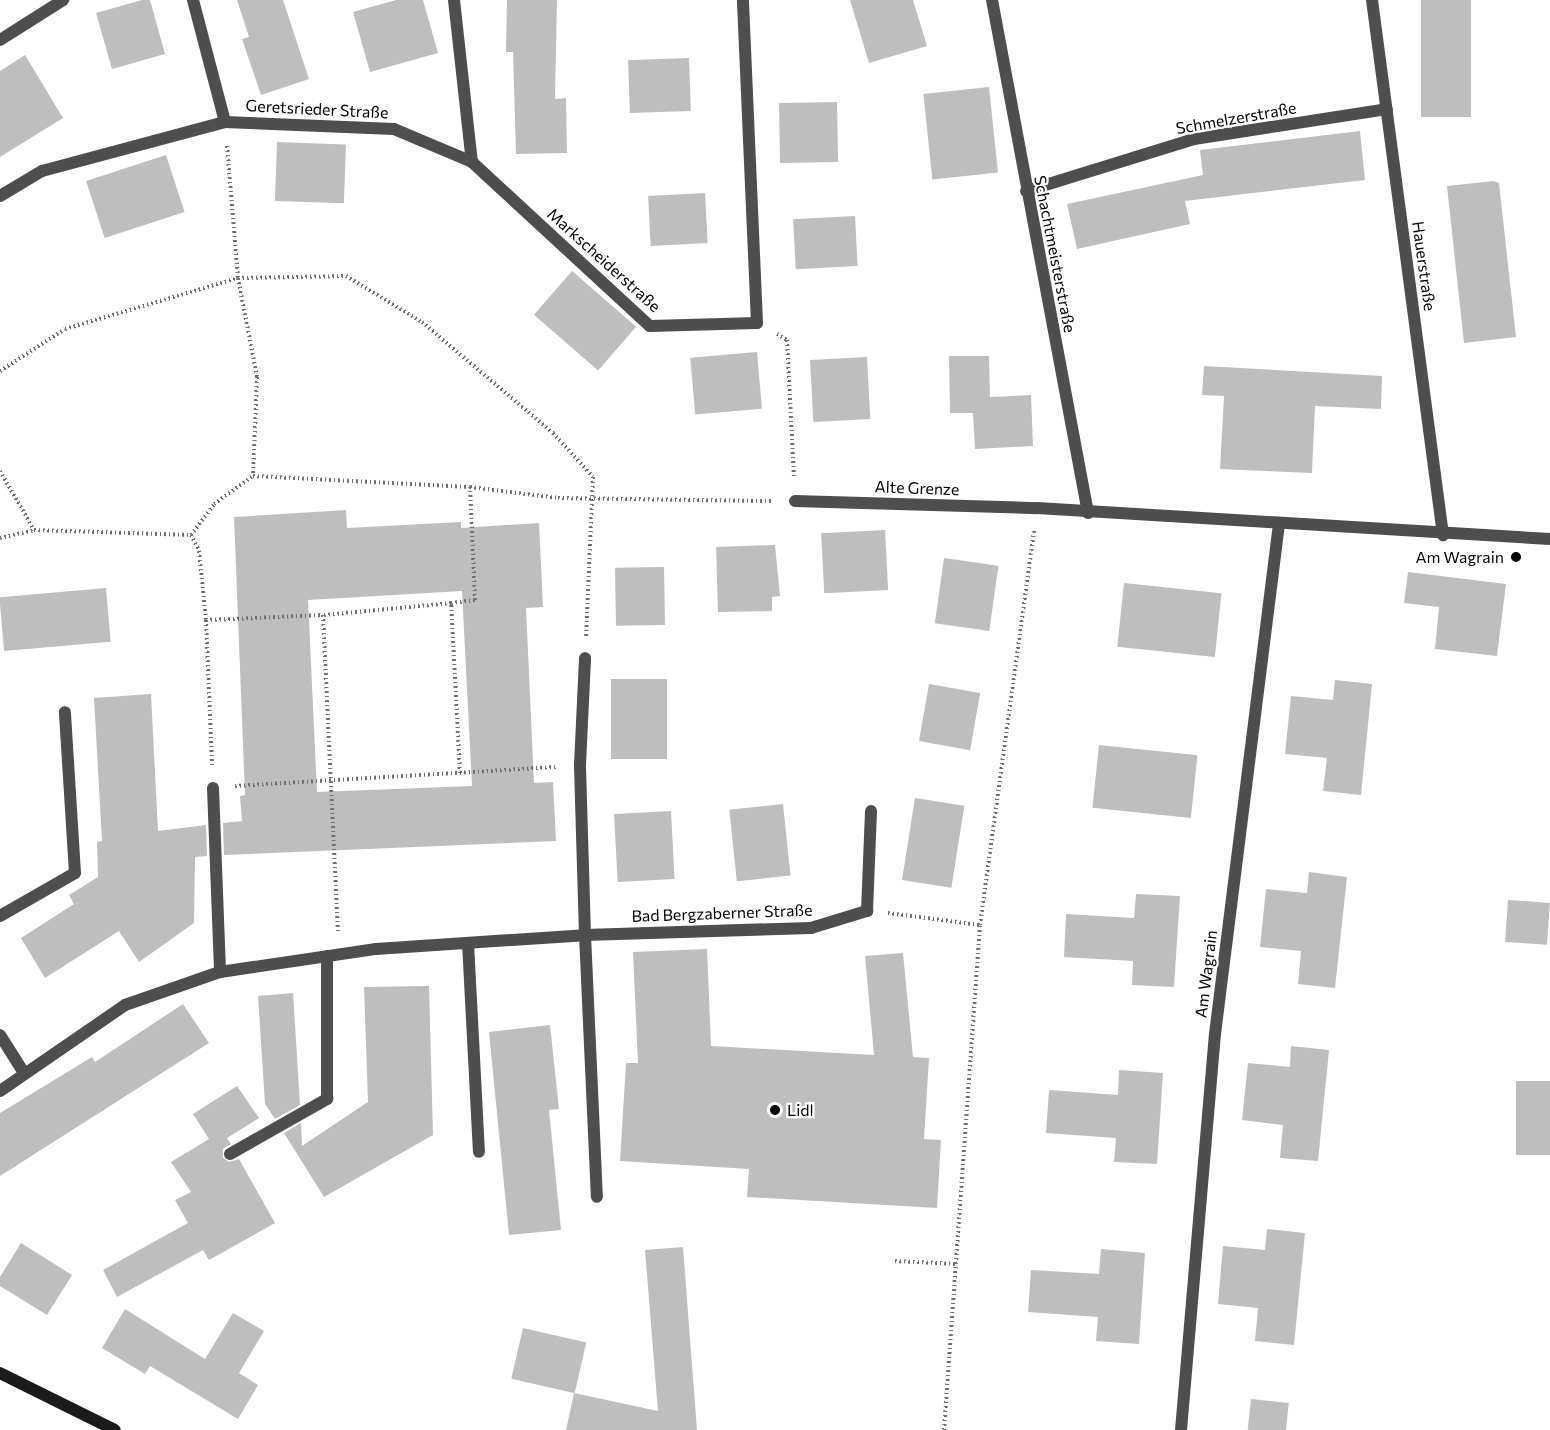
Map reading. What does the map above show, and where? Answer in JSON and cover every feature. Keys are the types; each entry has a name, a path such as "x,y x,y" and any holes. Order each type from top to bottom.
{"street":[{"path":"0,40 63,0"},
{"name":"Geretsrieder Straße","path":"193,0 225,122"},
{"path":"454,0 472,162"},
{"path":"743,0 757,323"},
{"name":"Schachtmeisterstraße","path":"992,0 1088,513"},
{"name":"Hauerstraße","path":"1372,0 1443,535"},
{"name":"Schmelzerstraße","path":"1026,191 1194,139 1387,110"},
{"name":"Geretsrieder Straße","path":"0,196 42,171 225,122 394,129 472,162"},
{"name":"Markscheiderstraße","path":"472,162 650,326 757,323"},
{"name":"Alte Grenze","path":"795,501 1037,508"},
{"path":"1037,508 1443,535 1550,539"},
{"name":"Am Wagrain","path":"1181,1430 1215,1034 1279,524"},
{"path":"585,658 580,765 597,1197"},
{"path":"0,916 75,873 65,712"},
{"path":"213,788 220,972"},
{"path":"867,911 871,811"},
{"name":"Bad Bergzaberner Straße","path":"0,1091 125,1005 220,972 333,955 468,943 585,935 811,928 867,911"},
{"path":"468,943 479,1152"},
{"path":"230,1154 327,1099 333,955"},
{"path":"0,1035 24,1073"},
{"path":"0,1373 115,1430"}],"path":[{"path":"225,122 238,278 257,377 254,476"},
{"path":"0,371 65,329 238,278 346,276 422,322 553,433 593,477 585,658"},
{"path":"191,535 214,504 254,476 470,487 591,499 795,501 787,340 757,323"},
{"path":"0,471 34,530"},
{"path":"206,620 323,615 475,600 470,487"},
{"path":"944,1430 958,1264 980,925 1037,508"},
{"path":"0,538 34,530 191,535"},
{"path":"191,535 199,551 206,620 213,788 580,765"},
{"path":"451,603 460,773"},
{"path":"323,615 332,781 333,955"},
{"path":"867,911 980,925"},
{"path":"895,1261 958,1264"}],"building":[{"path":"142,0 150,0 165,54 112,69 96,13"},
{"path":"237,0 283,0 309,79 261,95 242,39 249,37"},
{"path":"396,0 423,0 438,53 370,72 353,12"},
{"path":"507,0 557,0 555,99 566,98 567,153 516,154 513,52 506,52"},
{"path":"850,0 913,0 927,46 869,63"},
{"path":"1421,0 1471,0 1471,117 1421,117"},
{"path":"25,55 63,118 0,157 0,71"},
{"path":"689,58 691,111 630,113 628,60"},
{"path":"989,87 998,173 932,179 923,94"},
{"path":"837,102 838,162 780,163 779,103"},
{"path":"1360,131 1365,180 1185,201 1190,224 1077,249 1067,204 1203,175 1200,150"},
{"path":"277,142 346,144 344,203 275,201"},
{"path":"166,155 185,212 105,238 86,181"},
{"path":"1494,181 1499,183 1516,337 1464,343 1447,186"},
{"path":"705,193 708,243 651,246 648,196"},
{"path":"855,216 858,266 796,269 793,219"},
{"path":"572,271 636,327 598,371 534,315"},
{"path":"757,352 762,409 695,415 690,358"},
{"path":"949,356 989,356 990,397 1031,395 1033,446 975,449 973,413 950,413"},
{"path":"867,357 870,419 813,422 810,360"},
{"path":"1204,366 1382,376 1381,409 1315,406 1312,473 1220,469 1224,396 1202,395"},
{"path":"346,510 347,528 461,522 461,528 539,523 543,607 526,608 534,783 553,782 556,841 224,855 223,823 242,821 240,796 245,795 234,517","holes":["462,591 472,786 317,792 308,600"]},
{"path":"885,530 888,590 824,593 821,533"},
{"path":"775,545 780,596 772,597 772,611 718,612 716,547"},
{"path":"944,558 998,566 989,631 935,623"},
{"path":"664,567 665,625 616,626 615,568"},
{"path":"1408,572 1506,584 1497,656 1435,649 1439,607 1404,603"},
{"path":"1124,583 1221,593 1215,657 1117,647"},
{"path":"106,588 111,642 4,651 0,597"},
{"path":"611,679 667,679 667,759 611,759"},
{"path":"1335,680 1372,684 1361,795 1323,791 1327,758 1285,754 1291,696 1333,700"},
{"path":"929,684 980,693 970,750 919,741"},
{"path":"151,694 158,831 206,825 207,856 195,857 194,923 139,962 119,931 45,978 21,938 74,904 69,895 98,877 97,842 102,841 94,698"},
{"path":"1099,745 1197,755 1191,818 1092,808"},
{"path":"915,798 964,806 951,888 902,880"},
{"path":"783,804 791,876 737,881 729,810"},
{"path":"671,811 675,879 618,882 614,814"},
{"path":"1309,872 1347,877 1335,988 1298,984 1301,951 1260,947 1266,889 1307,893"},
{"path":"1136,894 1180,896 1174,987 1132,985 1133,961 1064,957 1066,914 1134,918"},
{"path":"1508,900 1550,903 1547,945 1505,942"},
{"name":"Lidl","path":"707,949 711,1046 874,1055 865,956 903,953 913,1057 929,1058 924,1139 941,1140 937,1208 747,1197 749,1169 620,1161 626,1063 638,1063 633,952"},
{"path":"429,986 433,1135 324,1197 284,1133 301,1123 302,1146 368,1102 364,987"},
{"path":"293,993 300,1105 275,1119 265,1104 258,996"},
{"path":"183,1004 209,1043 0,1176 0,1113 92,1057 95,1062"},
{"path":"550,1025 559,1109 549,1110 561,1230 509,1235 489,1032"},
{"path":"1291,1046 1329,1050 1318,1161 1280,1158 1283,1125 1242,1120 1248,1063 1290,1067"},
{"path":"1119,1070 1163,1073 1157,1164 1114,1162 1116,1138 1046,1133 1049,1090 1118,1095"},
{"path":"1516,1081 1550,1081 1550,1155 1516,1155"},
{"path":"237,1086 259,1118 227,1138 231,1144 223,1149 223,1158 229,1162 239,1159 275,1223 209,1260 203,1250 117,1297 103,1270 188,1223 175,1200 191,1192 171,1162 209,1139 193,1114"},
{"path":"1267,1229 1305,1233 1294,1345 1255,1341 1258,1308 1218,1304 1223,1246 1265,1250"},
{"path":"21,1243 72,1275 47,1315 0,1286 0,1277"},
{"path":"683,1247 697,1430 566,1430 574,1393 658,1411 645,1250"},
{"path":"1101,1249 1145,1253 1139,1344 1096,1341 1098,1317 1028,1312 1031,1270 1099,1274"},
{"path":"125,1309 205,1359 233,1313 264,1331 239,1373 258,1385 238,1419 150,1366 145,1374 102,1348"},
{"path":"523,1328 586,1343 575,1393 511,1379"},
{"path":"1251,1399 1289,1403 1286,1430 1248,1430"}],"place":[{"name":"Am Wagrain","path":"1516,557"},
{"name":"Lidl","path":"775,1110"}]}
